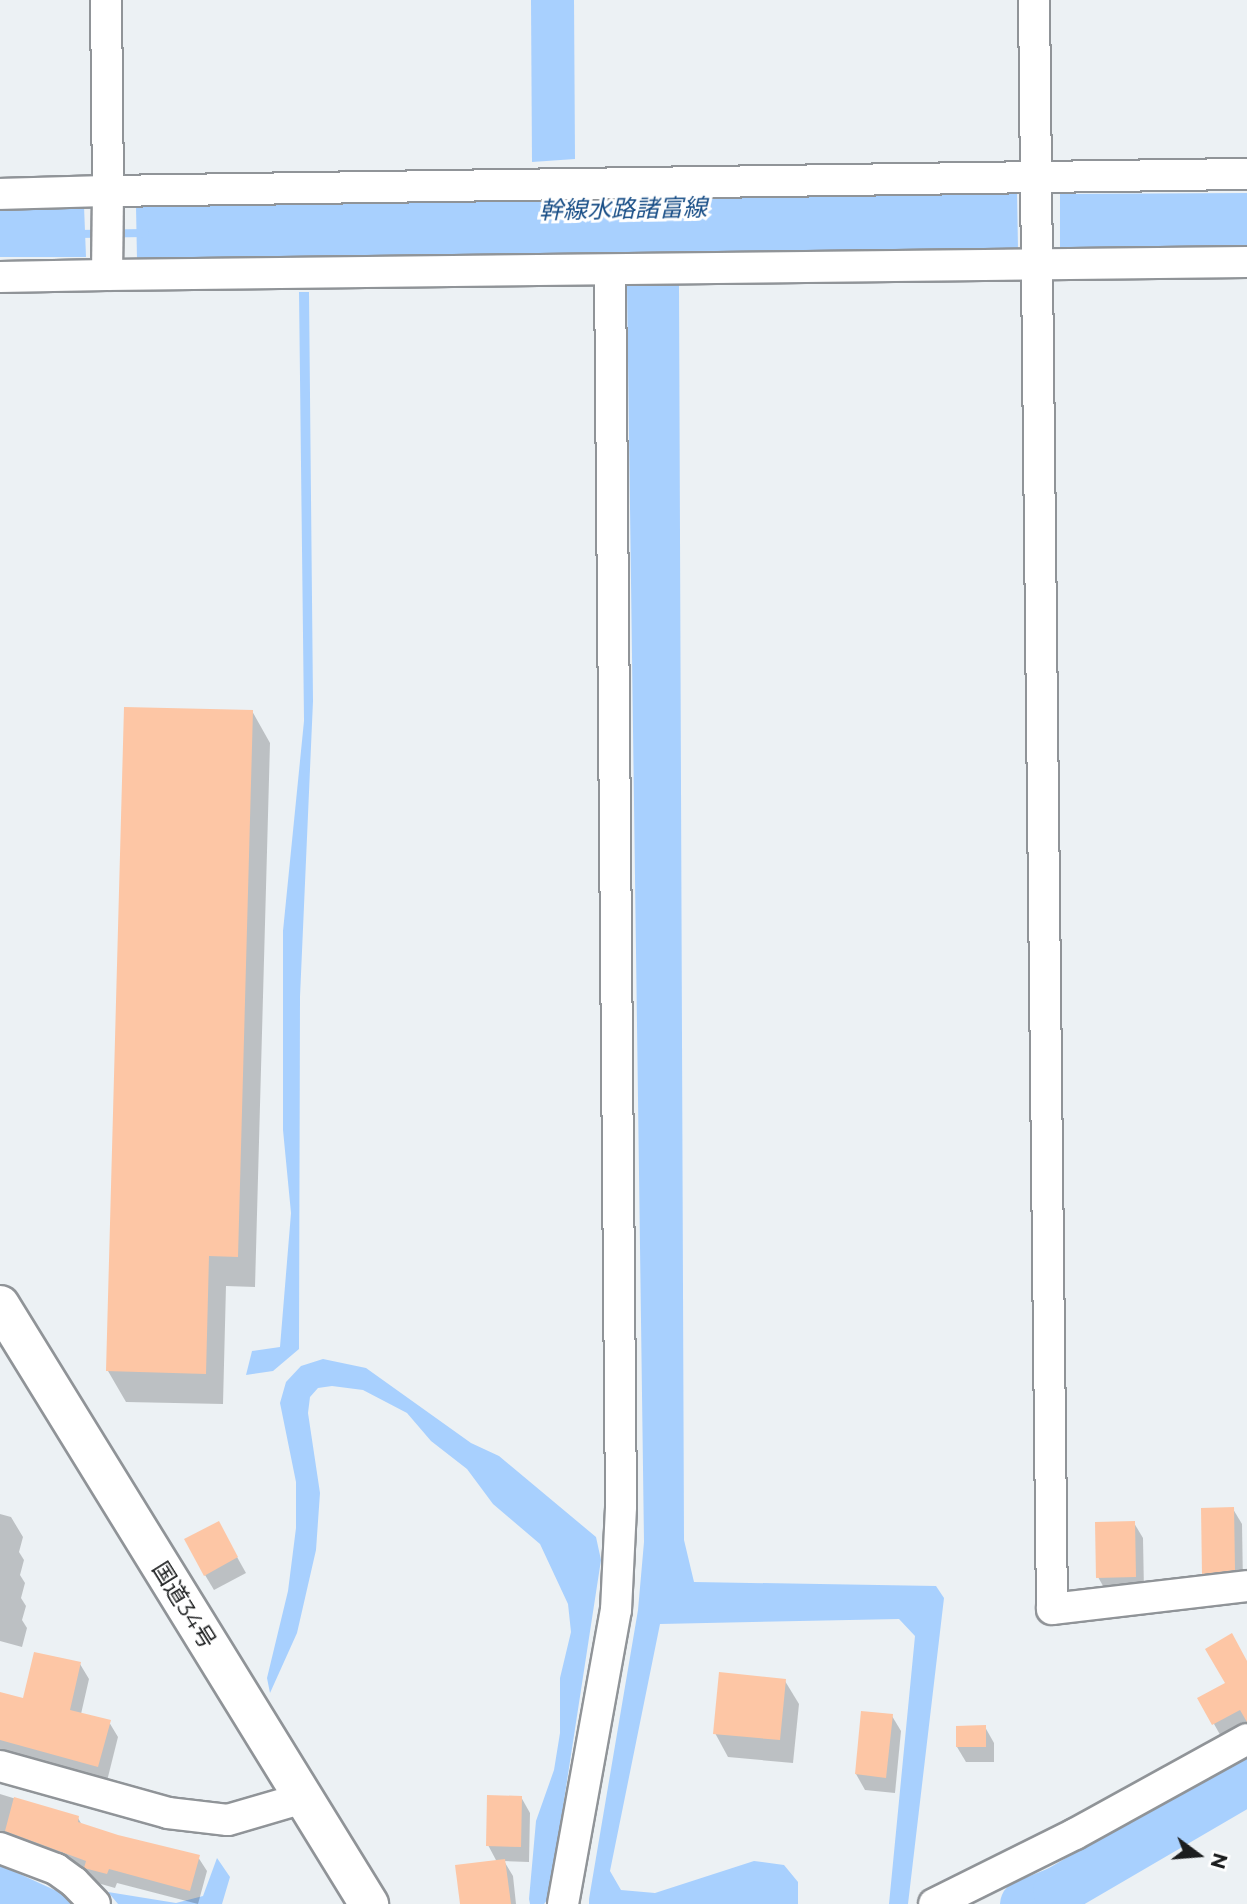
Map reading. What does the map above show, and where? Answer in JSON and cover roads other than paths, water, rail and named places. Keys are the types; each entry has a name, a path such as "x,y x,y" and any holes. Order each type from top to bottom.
{"highway":[{"name":"国道34号","path":"0,1305 369,1904"}],"street":[{"path":"106,0 107,264"},
{"path":"1034,0 1052,1609 1247,1586"},
{"path":"0,194 107,203 1038,176 1247,174"},
{"path":"0,277 107,264 610,271 1038,236 1247,262"},
{"path":"563,1904 616,1610 621,1507 610,271"},
{"path":"934,1904 1075,1834 1247,1738"},
{"path":"0,1766 168,1814 228,1820 303,1798"},
{"path":"0,1848 56,1869 74,1882 95,1904"}],"water":[{"path":"531,0 574,0 575,159 532,162"},
{"path":"1017,192 1018,249 137,259 136,206"},
{"path":"1247,193 1247,248 1060,249 1060,194"},
{"path":"84,206 86,257 0,257 0,207"},
{"path":"679,284 684,1540 694,1582 936,1586 944,1598 908,1904 889,1904 915,1636 899,1619 660,1624 610,1871 621,1890 655,1893 754,1861 784,1865 798,1882 798,1904 589,1904 638,1610 644,1542 627,286"},
{"path":"299,292 309,292 313,701 300,997 299,1349 273,1371 246,1375 252,1351 280,1347 291,1213 283,1130 283,931 304,721"},
{"path":"323,1359 366,1368 471,1443 499,1456 596,1537 601,1560 549,1898 544,1904 530,1904 529,1899 536,1821 554,1770 560,1733 560,1678 571,1632 568,1604 540,1544 493,1504 467,1469 431,1441 407,1413 363,1390 332,1386 318,1388 310,1397 308,1413 320,1493 316,1550 297,1633 270,1693 267,1678 288,1591 296,1528 296,1482 280,1403 286,1382 301,1366"},
{"path":"217,1858 230,1877 222,1904 118,1904 108,1892 176,1903 203,1896"},
{"path":"0,1865 72,1898 70,1904 0,1904"}],"waterway":[{"name":"幹線水路諸富線","path":"78,234 145,233"},
{"path":"1024,1904 1057,1891 1247,1780"}]}
